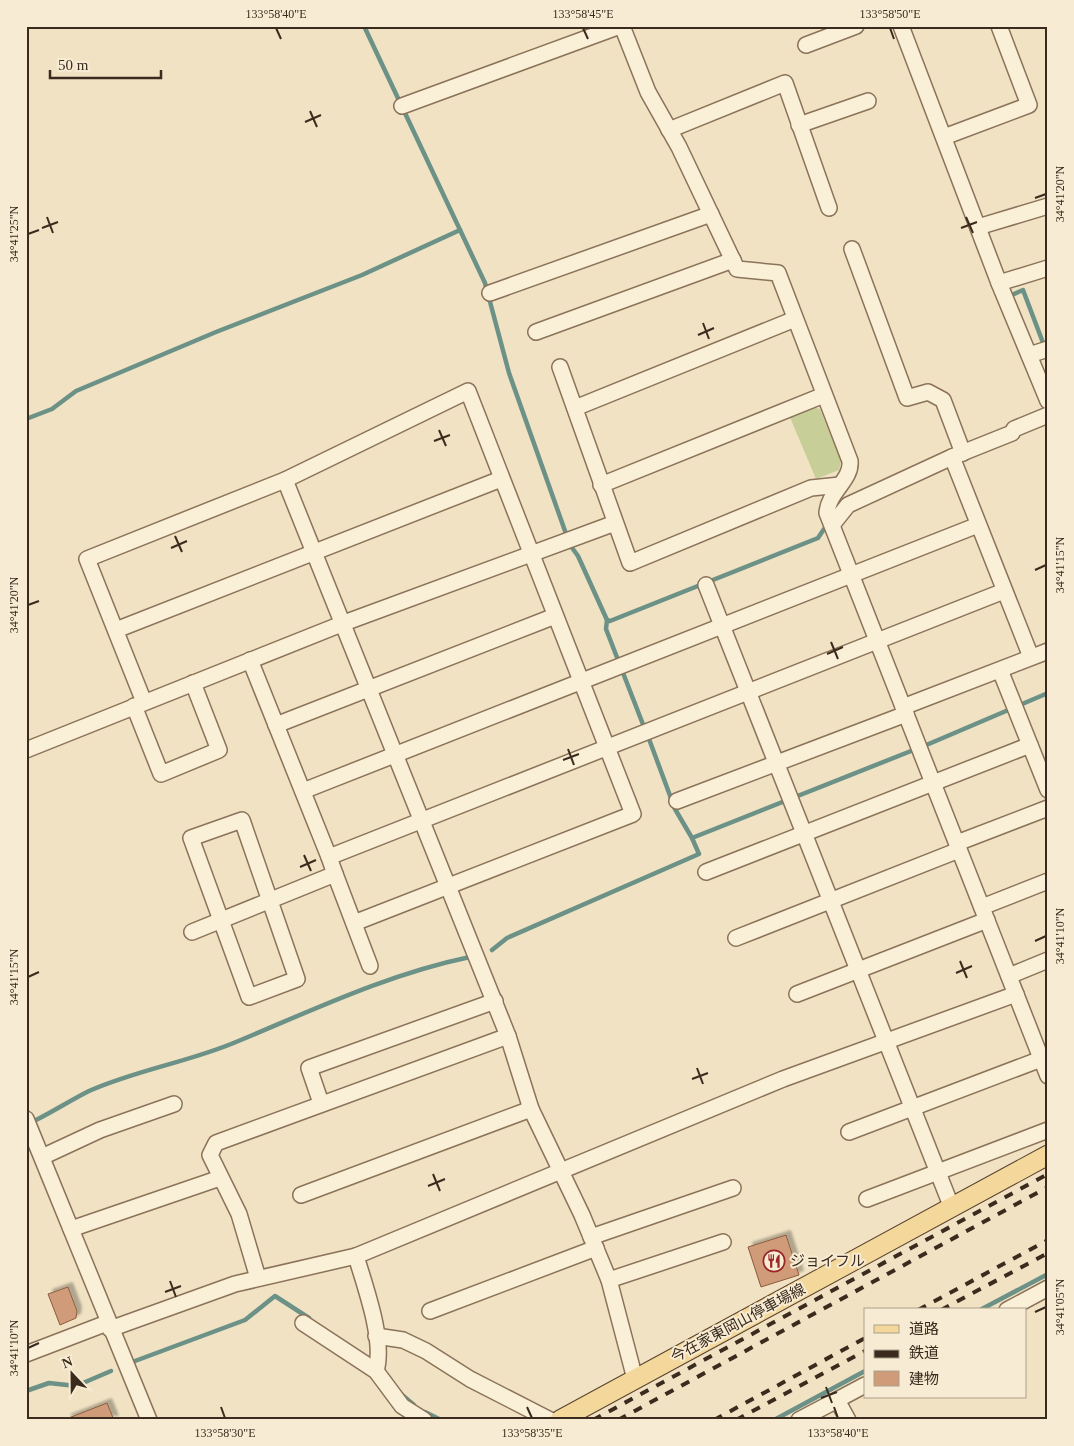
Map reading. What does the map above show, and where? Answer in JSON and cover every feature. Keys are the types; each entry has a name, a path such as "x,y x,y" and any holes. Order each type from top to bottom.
{"main road":[{"name":"今在家東岡山停車場線","path":"560,1420 1048,1155"}],"street":[{"path":"402,106 621,26 648,92 670,130 737,269 778,273 850,461 851,468 828,505 827,513 1016,994 1041,1037 1041,1059 1048,1076"},
{"path":"806,45 856,26"},
{"path":"902,26 999,283 1042,351 1048,401"},
{"path":"944,137 1028,105 999,26"},
{"path":"670,130 785,84 829,208"},
{"path":"799,125 868,101"},
{"path":"978,227 1048,206"},
{"path":"490,293 711,214"},
{"path":"852,249 907,398 928,392 943,400 959,451 978,525 1031,657"},
{"path":"536,332 733,260"},
{"path":"999,283 1048,268"},
{"path":"575,408 795,319"},
{"path":"560,367 630,563 811,488 840,485"},
{"path":"193,683 219,750 161,774 116,630 87,559 285,480 468,391 554,616 633,814 354,923"},
{"path":"601,485 824,395"},
{"path":"832,525 848,505 959,451 1012,433 1014,429 1048,414"},
{"path":"116,630 501,479"},
{"path":"285,480 450,887 508,1036 531,1109 562,1172 609,1280 635,1379"},
{"path":"26,750 344,623 615,523"},
{"path":"303,791 722,624 978,525"},
{"path":"706,585 952,1208"},
{"path":"329,857 1004,591"},
{"path":"276,725 554,616"},
{"path":"677,801 777,763 1048,651"},
{"path":"250,660 329,857 370,966"},
{"path":"1000,670 1048,790"},
{"path":"706,872 805,835 1030,744"},
{"path":"736,938 830,901 1048,808"},
{"path":"242,820 270,900 297,979 249,997 191,838 242,820"},
{"path":"192,932 334,874"},
{"path":"797,994 858,971 984,913 1048,881"},
{"path":"1009,976 1048,960"},
{"path":"26,1354 258,1278 356,1256 784,1080 1016,994"},
{"path":"321,1103 308,1068 494,1001"},
{"path":"258,1278 239,1214 210,1155 216,1143 508,1036"},
{"path":"849,1132 1041,1059"},
{"path":"42,1157 100,1130 174,1104"},
{"path":"301,1195 531,1109"},
{"path":"26,1119 149,1420"},
{"path":"867,1199 1048,1130"},
{"path":"71,1229 220,1178"},
{"path":"430,1311 593,1242 733,1188"},
{"path":"609,1280 723,1242"},
{"path":"356,1256 376,1336 377,1367"},
{"path":"1011,1308 1048,1288"},
{"path":"303,1323 377,1367 402,1406 424,1420"},
{"path":"376,1336 403,1340 426,1351 470,1380 550,1420"},
{"path":"799,1420 864,1386"},
{"path":"837,1400 848,1420"}],"green space":[{"path":"812,407 820,409 841,461 839,470 816,479 789,415"}],"building":[{"name":"ジョイフル","path":"786,1235 799,1275 761,1287 748,1247"},
{"path":"68,1287 77,1311 76,1318 60,1325 48,1294"},
{"path":"107,1403 114,1420 66,1419"}],"waterway":[{"path":"364,26 485,283 509,373 570,545 578,556 607,620 606,629 644,727"},
{"path":"26,419 52,409 76,391 216,332 362,275 460,230"},
{"path":"1014,294 1023,290 1045,348"},
{"path":"607,620 610,621 818,538 824,529"},
{"path":"924,746 1048,693"},
{"path":"649,739 675,809 692,838"},
{"path":"492,950 507,938 699,854 692,838 911,751"},
{"path":"36,1120 89,1091 125,1077 218,1049 380,983 440,964 470,957"},
{"path":"984,1308 1048,1274"},
{"path":"135,1361 245,1320 275,1296 309,1318"},
{"path":"26,1391 49,1383 76,1386 111,1371"},
{"path":"774,1420 864,1372"},
{"path":"401,1394 414,1405"},
{"path":"425,1412 441,1420"}],"railway":[{"path":"593,1420 1048,1174"},
{"path":"618,1420 1048,1187"},
{"path":"922,1308 1048,1240"},
{"path":"945,1308 1048,1253"},
{"path":"714,1420 864,1339"},
{"path":"736,1420 864,1352"}],"place":[{"name":"ジョイフル","path":"774,1261"}]}
